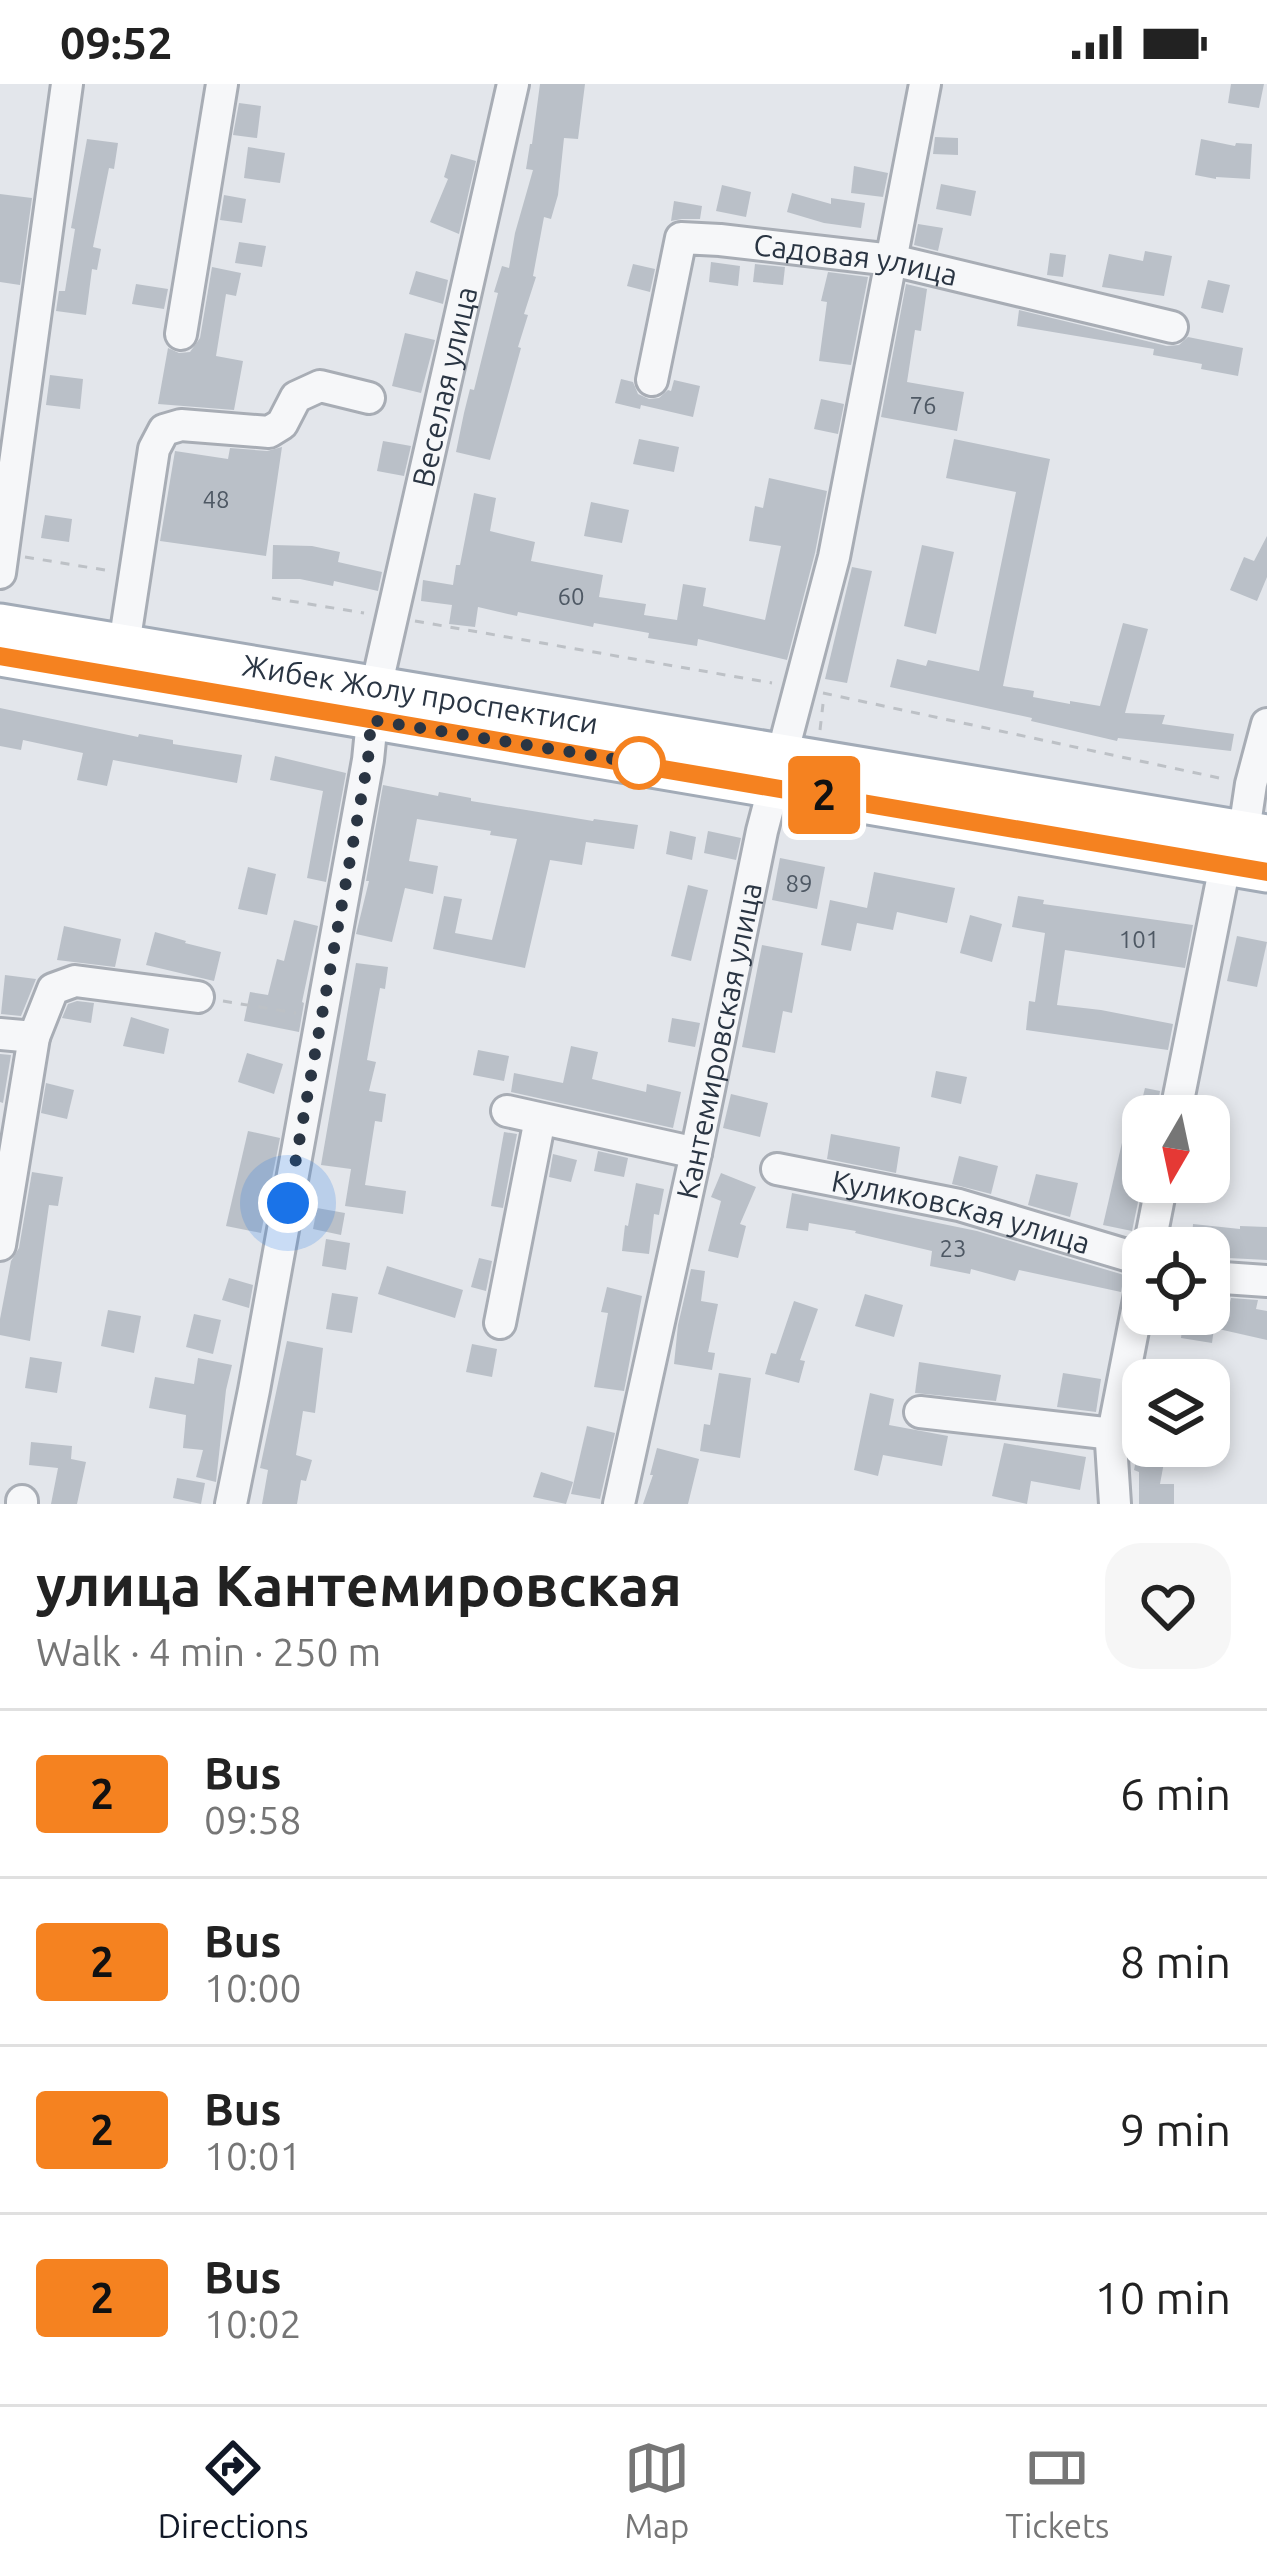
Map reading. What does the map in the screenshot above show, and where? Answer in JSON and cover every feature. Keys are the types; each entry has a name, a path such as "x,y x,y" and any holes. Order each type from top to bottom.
{"main road":[{"name":"Жибек Жолу проспектиси","path":"0,624 124,645 374,704"},
{"name":"Жибек Жолу проспектиси","path":"0,656 792,760 1246,844 1267,872"}],"street":[{"path":"1,563 67,84"},
{"path":"181,334 222,84"},
{"name":"Веселая улица","path":"231,1504 368,760 374,704 513,84"},
{"name":"Кантемировская улица","path":"619,1504 696,1153 813,690 834,556 925,84"},
{"name":"Садовая улица","path":"652,380 681,238 892,260 1172,327"},
{"path":"124,645 154,449 164,430 181,424 269,432 282,424 296,397 320,386 369,398"},
{"path":"1180,1095 1246,844 1250,784 1267,724"},
{"path":"0,1245 34,1037 53,989 75,981 198,997"},
{"path":"0,1034 34,1037"},
{"path":"507,1111 696,1153"},
{"path":"500,1323 541,1119"},
{"name":"Куликовская улица","path":"777,1169 959,1205 1122,1254"},
{"path":"1230,1278 1267,1281"},
{"path":"1115,1504 1113,1435 1132,1335"},
{"path":"920,1412 1113,1435"}],"path":[{"path":"1,563 122,572"},
{"path":"272,598 813,690 1250,784"},
{"path":"792,760 813,690"},
{"path":"198,997 322,1017"}],"building":[{"path":"540,84 585,84 578,139 564,138 558,195 551,219 544,217 521,348 490,460 456,452 498,293 494,292 502,266 509,268 533,170 526,169"},
{"path":"1231,84 1264,84 1259,108 1228,103"},
{"path":"239,103 261,106 257,138 233,135"},
{"path":"935,137 958,138 958,155 933,154"},
{"path":"87,139 118,143 93,247 101,249 97,270 92,269 86,315 56,311 59,291 65,291"},
{"path":"1201,139 1235,146 1252,144 1250,179 1195,175"},
{"path":"248,147 285,153 280,183 244,178"},
{"path":"451,154 476,161 459,234 430,222 448,179 444,177"},
{"path":"854,166 888,173 883,197 851,193"},
{"path":"941,184 976,191 971,216 936,209"},
{"path":"722,185 751,192 746,217 716,211"},
{"path":"792,193 831,204 831,198 865,203 861,228 787,212"},
{"path":"0,194 32,198 20,285 0,282"},
{"path":"224,195 246,199 242,223 220,220"},
{"path":"674,201 702,206 700,219 671,221"},
{"path":"918,224 943,228 938,251 914,245"},
{"path":"239,242 266,246 262,267 235,263"},
{"path":"1145,251 1172,256 1164,296 1102,287 1109,254 1143,261"},
{"path":"1050,253 1066,255 1063,277 1047,275"},
{"path":"711,262 740,266 738,286 709,282"},
{"path":"633,264 655,269 650,292 627,286"},
{"path":"755,264 785,267 783,285 753,282"},
{"path":"212,267 241,273 236,296 226,294 216,356 243,361 234,410 158,404 168,348 190,352 200,338"},
{"path":"416,271 448,280 443,304 409,294"},
{"path":"828,272 868,277 851,365 819,361 827,302 821,301"},
{"path":"1208,280 1230,285 1223,313 1201,308"},
{"path":"136,284 168,289 164,309 132,304"},
{"path":"906,284 927,289 907,382 964,392 957,431 881,417"},
{"path":"1019,310 1167,346 1179,345 1188,337 1243,348 1238,376 1153,355 1154,349 1017,326"},
{"path":"405,333 435,340 421,393 392,386"},
{"path":"50,375 83,379 80,409 46,405"},
{"path":"621,379 633,382 638,394 649,399 671,391 674,380 700,386 693,417 615,403"},
{"path":"821,399 844,404 838,434 814,429"},
{"path":"639,439 679,447 674,472 633,464"},
{"path":"954,439 1050,459 1003,686 1034,691 1033,697 1100,706 1123,623 1148,629 1125,713 1165,715 1162,724 1234,734 1231,751 1117,741 890,687 897,659 979,671 1016,492 946,478"},
{"path":"383,441 411,446 404,476 377,471"},
{"path":"282,447 266,556 160,541 175,451 228,459 230,448 267,451"},
{"path":"769,478 827,491 787,660 698,639 697,646 594,623 593,627 478,607 475,627 449,624 452,605 421,601 423,580 453,585 474,493 496,498 490,531 535,542 531,561 603,575 599,597 646,604 644,615 677,620 683,584 706,588 703,606 765,620 781,546 749,541 755,506 763,508"},
{"path":"591,502 629,510 622,543 584,536"},
{"path":"45,515 72,519 69,542 41,538"},
{"path":"1267,536 1267,577 1257,601 1230,590 1244,557 1254,561"},
{"path":"273,545 340,552 338,562 382,572 378,591 334,581 333,586 272,579"},
{"path":"922,545 954,552 936,634 904,626"},
{"path":"852,567 872,571 847,683 825,679"},
{"path":"0,708 242,755 237,783 113,760 107,786 77,780 83,753 23,740 21,750 0,746"},
{"path":"275,756 346,773 326,882 307,878 323,791 270,780"},
{"path":"383,785 638,825 634,849 586,842 582,865 550,860 525,968 433,949 444,896 462,899 455,933 492,940 517,839 417,819 409,861 438,866 433,894 405,888 392,942 356,934"},
{"path":"670,831 696,837 692,860 666,854"},
{"path":"708,831 741,838 736,860 704,853"},
{"path":"780,858 825,867 817,909 772,900"},
{"path":"248,867 276,874 267,915 238,909"},
{"path":"874,872 955,888 947,923 897,912 893,930 857,923 851,951 821,945 830,900 867,908"},
{"path":"688,885 708,890 691,961 671,956"},
{"path":"1018,896 1044,900 1043,904 1193,925 1185,968 1065,950 1057,1005 1173,1024 1168,1050 1026,1030 1045,933 1012,927"},
{"path":"970,915 1002,924 992,962 960,953"},
{"path":"294,920 318,926 299,1032 244,1021 250,992 268,995 277,959 284,961"},
{"path":"64,926 121,939 115,967 57,960"},
{"path":"155,932 221,952 214,981 146,965"},
{"path":"1237,936 1267,942 1257,987 1227,981"},
{"path":"762,945 803,953 792,1013 783,1011 775,1053 742,1047"},
{"path":"356,963 388,967 367,1060 376,1062 369,1091 386,1094 382,1122 375,1121 365,1185 406,1191 403,1214 345,1206 351,1169 321,1165"},
{"path":"5,975 36,979 21,1016 1,1014"},
{"path":"94,1003 91,1023 62,1018 68,1004"},
{"path":"131,1017 169,1029 164,1054 123,1046"},
{"path":"672,1018 700,1023 695,1047 668,1042"},
{"path":"571,1046 598,1052 592,1079 646,1092 647,1084 681,1092 673,1128 511,1092 514,1073 563,1083"},
{"path":"478,1050 509,1056 504,1081 473,1075"},
{"path":"247,1053 283,1064 274,1094 238,1082"},
{"path":"0,1054 11,1055 3,1103 0,1102"},
{"path":"936,1071 967,1077 961,1104 931,1097"},
{"path":"46,1083 74,1090 67,1119 41,1113"},
{"path":"731,1094 768,1103 760,1137 723,1128"},
{"path":"248,1131 280,1138 261,1233 226,1226"},
{"path":"504,1132 517,1134 503,1208 491,1206"},
{"path":"831,1134 900,1147 896,1173 827,1159"},
{"path":"1122,1143 1122,1203 1138,1203 1133,1227 1103,1225"},
{"path":"598,1151 628,1158 624,1177 594,1171"},
{"path":"553,1154 577,1160 571,1182 549,1177"},
{"path":"959,1156 998,1166 991,1194 952,1184"},
{"path":"32,1172 63,1177 58,1206 49,1205 30,1341 0,1335 0,1319"},
{"path":"721,1173 756,1187 740,1224 746,1226 738,1258 708,1251 721,1201 711,1197"},
{"path":"1036,1174 1078,1183 1070,1217 1028,1205"},
{"path":"636,1183 664,1189 659,1215 654,1214 649,1254 622,1251"},
{"path":"792,1193 977,1231 1122,1274 1121,1292 1019,1270 1015,1281 971,1269 970,1274 930,1266 932,1251 856,1231 809,1223 808,1231 786,1228"},
{"path":"317,1208 345,1213 341,1235 313,1229"},
{"path":"1267,1227 1267,1260 1230,1258 1230,1228"},
{"path":"326,1239 350,1243 346,1270 322,1266"},
{"path":"479,1258 492,1261 486,1291 471,1287"},
{"path":"387,1266 463,1290 455,1318 378,1294"},
{"path":"691,1269 705,1271 701,1301 718,1304 708,1352 715,1353 712,1370 674,1364"},
{"path":"229,1278 253,1285 249,1308 222,1300"},
{"path":"607,1287 642,1296 624,1391 594,1387 608,1313 601,1312"},
{"path":"332,1293 358,1297 352,1333 326,1329"},
{"path":"865,1294 903,1305 894,1337 855,1326"},
{"path":"1231,1298 1258,1300 1256,1309 1267,1311 1267,1340 1230,1332"},
{"path":"794,1301 818,1309 800,1360 805,1361 799,1383 765,1374"},
{"path":"108,1310 141,1316 134,1353 101,1346"},
{"path":"194,1314 221,1320 213,1354 186,1347"},
{"path":"1181,1335 1213,1335 1212,1343"},
{"path":"287,1341 323,1348 315,1413 303,1411 296,1455 312,1460 306,1481 301,1480 297,1504 262,1504 268,1470 260,1468"},
{"path":"472,1344 497,1349 492,1377 466,1372"},
{"path":"30,1357 62,1362 57,1393 25,1388"},
{"path":"198,1358 232,1365 216,1482 196,1477 203,1450 183,1448 186,1415 149,1408 155,1377 194,1384"},
{"path":"919,1362 1001,1375 996,1401 915,1393"},
{"path":"719,1373 751,1378 740,1458 700,1451"},
{"path":"1063,1373 1101,1379 1096,1412 1057,1407"},
{"path":"870,1393 894,1399 889,1425 948,1436 942,1466 883,1455 878,1476 854,1470"},
{"path":"587,1426 615,1433 600,1499 571,1494"},
{"path":"31,1442 72,1446 71,1459 86,1462 77,1504 51,1504 58,1468 29,1465"},
{"path":"1004,1443 1086,1457 1080,1490 1031,1481 1027,1504 992,1496"},
{"path":"657,1448 699,1459 688,1504 643,1504"},
{"path":"1163,1467 1160,1484 1174,1484 1174,1504 1139,1504 1139,1472 1134,1470"},
{"path":"541,1472 573,1482 566,1504 533,1497"},
{"path":"177,1478 205,1483 201,1504 173,1498"}],"bus line":[{"name":"2","path":"0,656 1267,872"}],"route":[{"path":"288,1203 368,760 371,720 639,763"}]}
